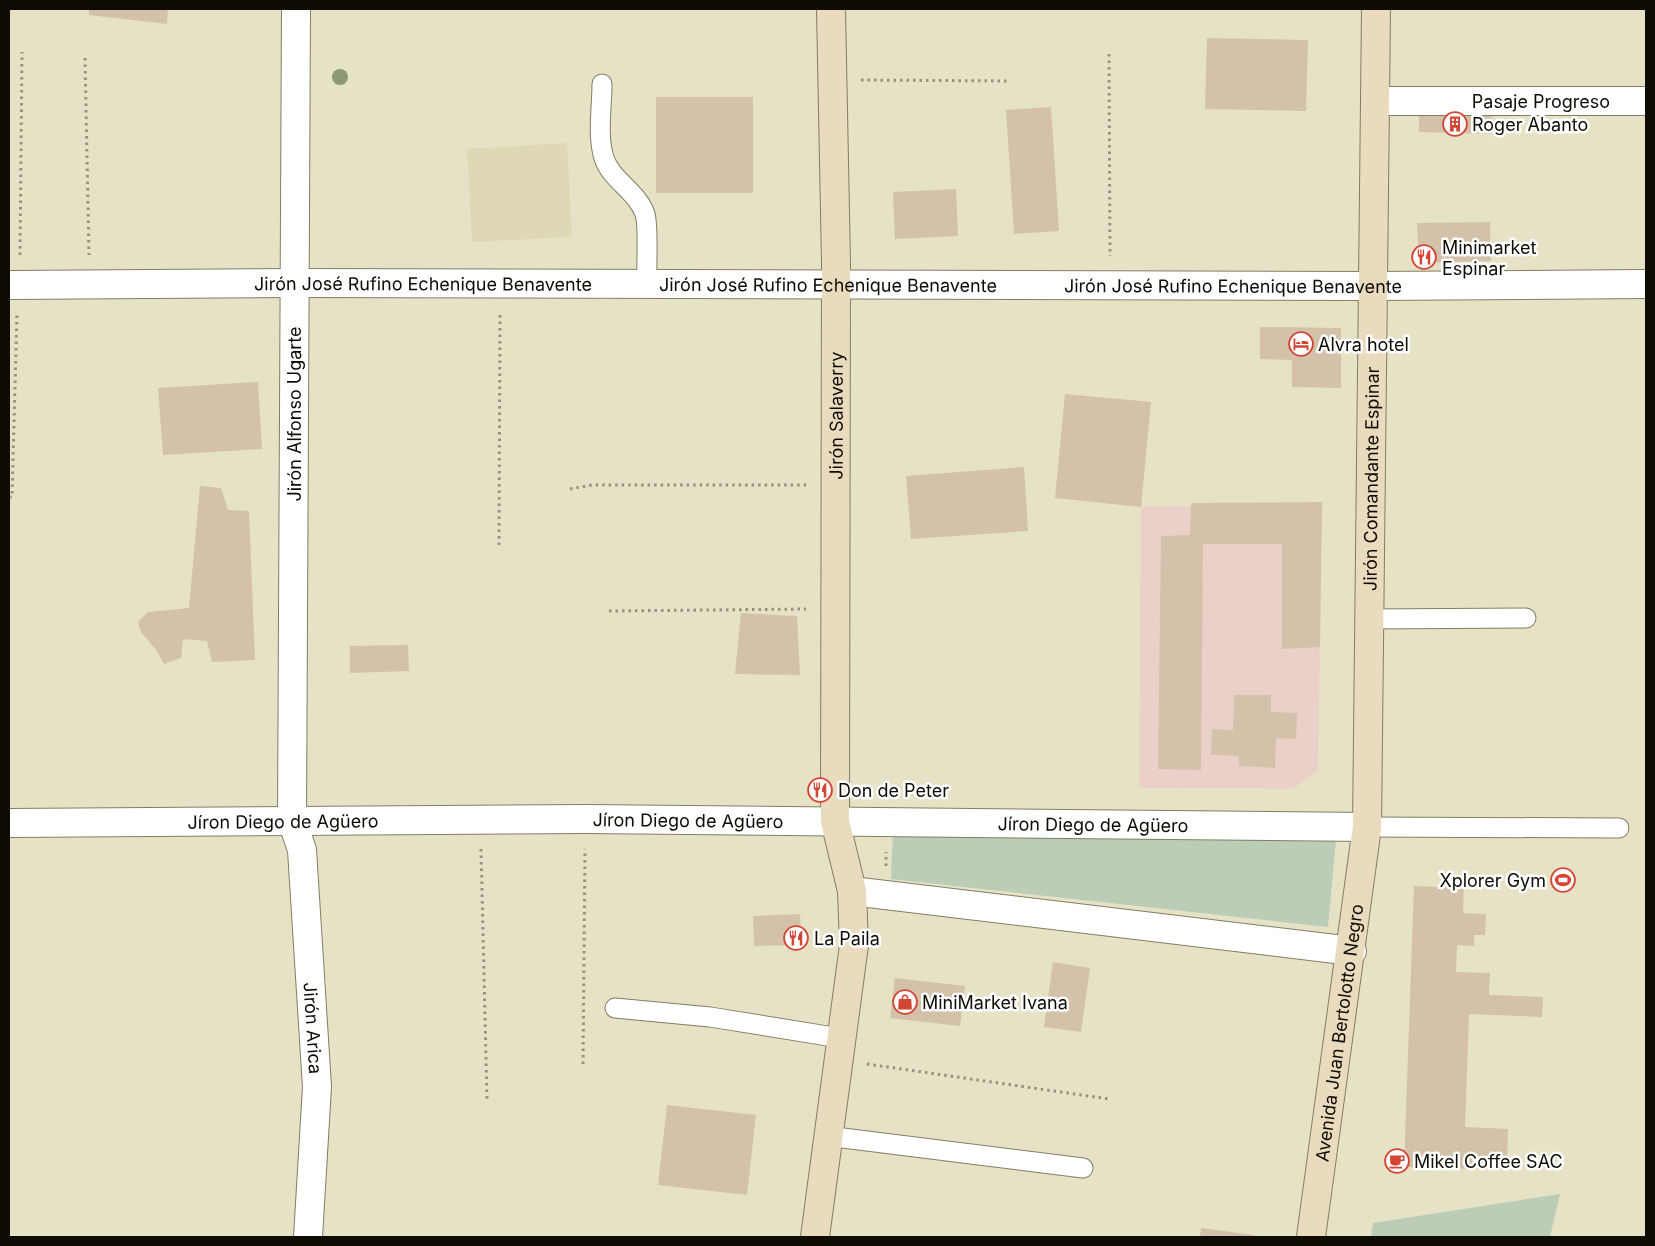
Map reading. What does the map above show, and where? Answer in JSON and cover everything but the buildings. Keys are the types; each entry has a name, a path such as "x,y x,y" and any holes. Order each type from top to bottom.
{"main road":[{"name":"Jirón Salaverry","path":"815,1237 838,1049 854,945 852,891 835,821 836,285 831,9"},
{"name":"Jirón Comandante Espinar","path":"1367,827 1376,9"},
{"name":"Avenida Juan Bertolotto Negro","path":"1311,1237 1352,951 1367,827"}],"street":[{"name":"Jirón Alfonso Ugarte","path":"292,820 296,9"},
{"name":"Pasaje Progreso","path":"1375,101 1646,101"},
{"name":"Jirón José Rufino Echenique Benavente","path":"9,285 90,283 1373,286 1646,284"},
{"name":"Jíron Diego de Agüero","path":"9,823 585,819 1367,827"},
{"name":"Jirón Arica","path":"292,820 302,850 317,1087 308,1237"},
{"path":"852,891 1352,951"}],"lane":[{"path":"602,84 604,158 613,172 639,200 646,216 647,284"},
{"path":"1369,619 1526,618"},
{"path":"1367,827 1619,828"},
{"path":"615,1008 710,1017 838,1049"},
{"path":"827,1136 1083,1168"}],"path":[{"path":"1109,54 1110,285"},
{"path":"85,58 90,283"},
{"path":"832,77 879,81 1010,81"},
{"path":"499,545 500,283"},
{"path":"570,489 592,485 835,486"},
{"path":"609,611 835,609"},
{"path":"481,819 487,1099"},
{"path":"583,1064 585,819"},
{"path":"885,894 888,823"},
{"path":"838,1049 1109,1099"}],"shaded area":[{"path":"567,143 572,237 472,242 467,149"},
{"path":"1322,502 1318,770 1293,789 1139,788 1141,507"}],"green space":[{"path":"893,830 1336,840 1328,927 891,879"},
{"path":"1560,1194 1550,1237 1371,1237 1373,1223"}],"place":[{"name":"Roger Abanto","path":"1455,124"},
{"name":"Minimarket Espinar","path":"1424,257"},
{"name":"Alvra hotel","path":"1301,344"},
{"name":"Don de Peter","path":"820,790"},
{"name":"Xplorer Gym","path":"1563,880"},
{"name":"La Paila","path":"796,938"},
{"name":"MiniMarket Ivana","path":"905,1002"},
{"name":"Mikel Coffee SAC","path":"1397,1161"}]}
